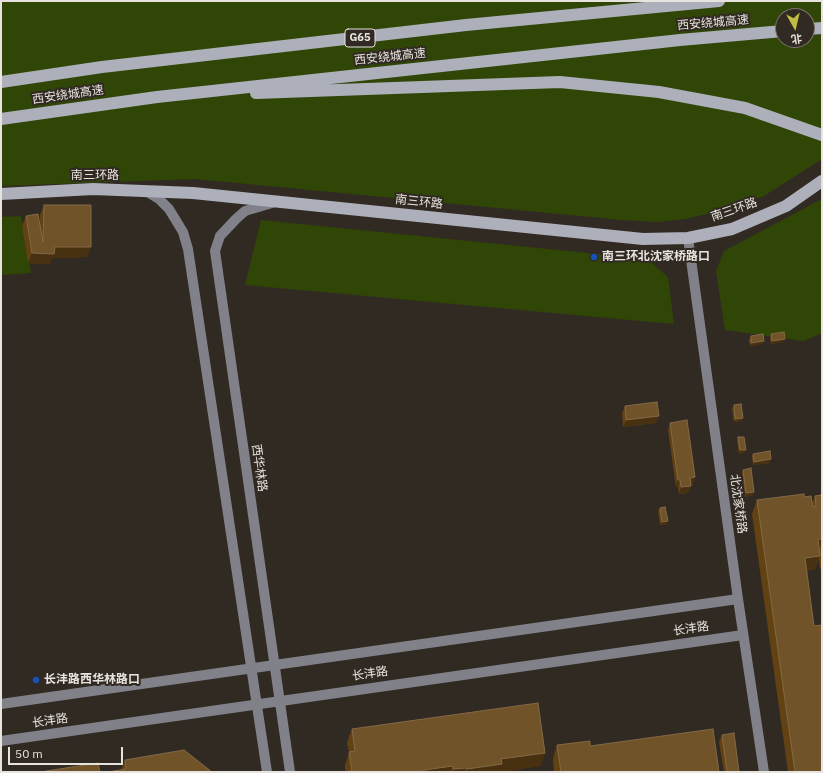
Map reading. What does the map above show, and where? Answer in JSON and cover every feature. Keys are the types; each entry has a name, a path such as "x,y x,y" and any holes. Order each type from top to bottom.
{"highway":[{"name":"西安绕城高速","path":"1,82 102,67 458,26 719,1"},
{"name":"西安绕城高速","path":"1,119 157,96 680,40 775,32"},
{"path":"157,96 560,82 659,92 744,108 822,135"},
{"name":"南三环路","path":"1,194 93,189 193,193 643,239 688,238 732,229 786,206 822,182"}],"street":[{"path":"146,191 159,199 169,209 183,232 188,249 250,668 258,704 267,772"},
{"name":"西华林路","path":"277,202 245,211 220,236 215,251 290,772"},
{"name":"北沈家桥路","path":"688,238 743,635 764,772"},
{"name":"长沣路","path":"1,704 738,599"},
{"name":"长沣路","path":"1,741 743,635"}],"green space":[{"path":"1,1 822,1 822,159 764,196 724,210 685,219 657,222 622,220 195,179 1,186"},
{"path":"822,199 822,333 804,341 725,330 716,271 724,251"},
{"path":"21,216 31,273 1,275 1,217"},
{"path":"261,220 647,259 668,277 674,324 245,285"}],"building":[{"path":"44,205 91,205 91,247 55,247 54,254 32,253 26,216 38,214 43,242"},
{"path":"784,332 785,339 772,341 771,334"},
{"path":"763,334 764,341 751,343 751,336"},
{"path":"657,402 659,416 626,420 625,406"},
{"path":"741,404 743,418 735,419 734,405"},
{"path":"687,420 695,477 690,478 691,486 681,487 680,480 678,480 670,423"},
{"path":"738,437 744,437 746,450 740,450"},
{"path":"770,451 771,459 754,462 753,454"},
{"path":"751,468 754,492 746,493 743,470"},
{"path":"804,494 804,497 811,496 813,507 816,506 815,496 822,495 822,539 818,539 820,556 805,558 814,626 822,625 822,772 795,772 757,500"},
{"path":"665,507 668,521 662,522 660,508"},
{"path":"538,703 545,753 501,759 502,764 467,769 453,769 453,766 424,770 424,772 342,772 352,771 349,752 355,751 352,729"},
{"path":"713,729 719,772 561,772 557,745 590,741 590,746"},
{"path":"734,733 739,772 727,772 722,735"},
{"path":"184,750 212,772 108,772 126,769 125,760"},
{"path":"98,763 100,772 40,772"}],"place":[{"name":"南三环北沈家桥路口","path":"594,257"},
{"name":"长沣路西华林路口","path":"36,680"}]}
